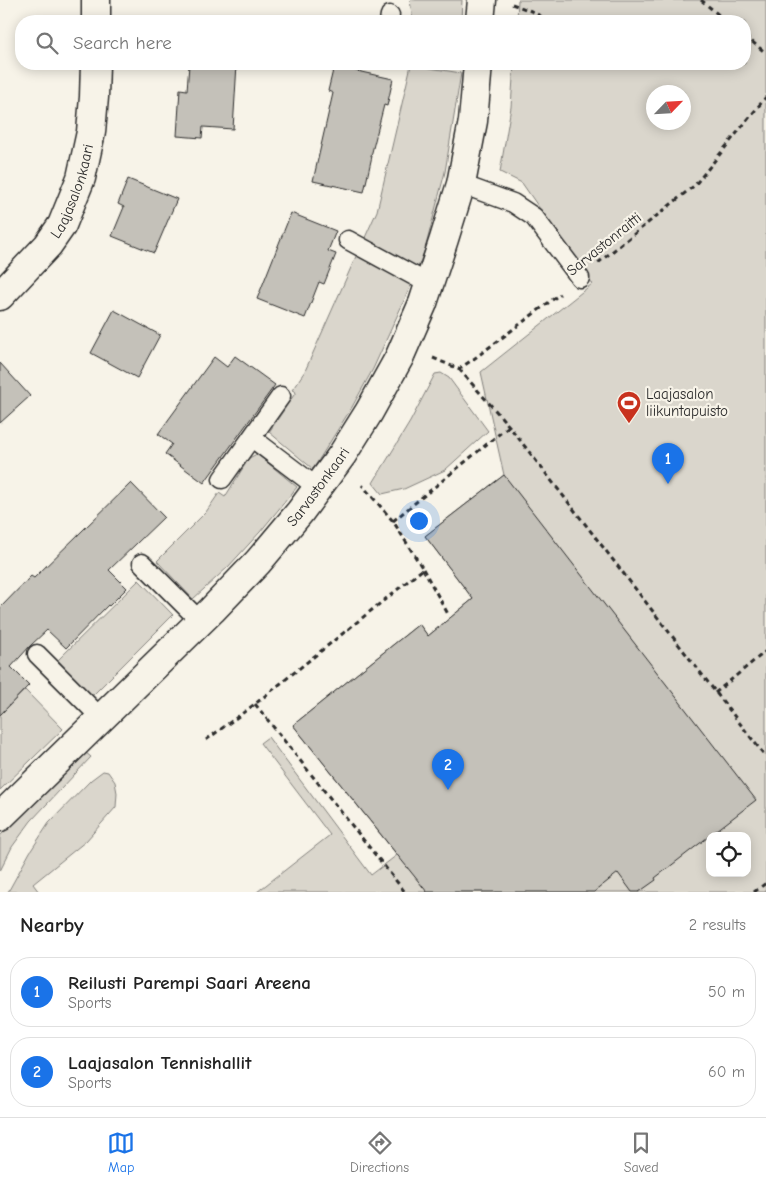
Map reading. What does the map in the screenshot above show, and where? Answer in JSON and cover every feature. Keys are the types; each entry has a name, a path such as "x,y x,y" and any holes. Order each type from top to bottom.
{"street":[{"path":"96,0 96,15"},
{"path":"481,15 482,0"},
{"name":"Laajasalonkaari","path":"0,296 48,245 62,225 81,178 91,132 95,70"},
{"name":"Sarvastonkaari","path":"0,817 258,562 300,512 342,455 399,358 423,303 461,184 473,121 476,70"}],"lane":[{"path":"461,184 513,202 534,217 580,278"},
{"path":"348,240 429,284"},
{"path":"222,479 281,396"},
{"path":"252,438 318,488"},
{"path":"142,563 200,621"},
{"path":"38,654 101,718"}],"path":[{"path":"701,0 719,15"},
{"path":"511,4 538,15"},
{"path":"751,41 766,53"},
{"name":"Sarvastonraitti","path":"459,369 580,278 695,185 766,97"},
{"path":"434,358 459,369 509,426 715,693 766,756"},
{"path":"393,521 509,426"},
{"path":"362,485 393,521 448,614"},
{"path":"206,740 255,704 423,569"},
{"path":"715,693 766,652"},
{"path":"255,704 405,892"},
{"path":"754,892 766,883"}],"shaded area":[{"path":"410,0 462,0 461,15 412,15"},
{"name":"Laajasalon liikuntapuisto","path":"518,0 766,0 766,892 257,892 330,835 260,743 268,737 371,875 397,855 293,725 419,624 428,636 473,599 425,536 504,475 481,372 592,284 522,183 500,172 511,107 514,70 751,70 751,15 517,15"},
{"path":"410,70 442,70 461,73 445,172 425,249 417,270 363,242 377,211"},
{"path":"357,254 412,283 373,369 352,407 313,469 269,432 296,392 292,390 305,371"},
{"path":"441,373 449,378 488,431 445,470 404,489 382,494 373,483 410,422 435,374"},
{"path":"257,454 297,487 228,567 193,599 157,561 206,512 219,493 225,497 249,458"},
{"path":"139,580 173,615 91,697 58,660"},
{"path":"25,690 63,729 0,790 0,715"},
{"path":"85,752 91,757 31,821 12,847 0,871 0,836"},
{"path":"103,771 108,772 115,782 117,793 116,807 86,841 33,884 39,892 8,892 30,852 49,823 91,780"}],"building":[{"path":"189,70 237,70 233,129 203,127 202,138 177,136 180,89 187,90"},
{"path":"333,70 352,70 393,79 387,106 384,105 364,192 313,181 333,93 328,91"},
{"path":"128,179 177,199 154,253 112,236 124,207 118,204"},
{"path":"291,213 336,231 328,251 336,254 324,284 319,282 305,318 257,299"},
{"path":"114,310 160,335 137,378 91,353"},
{"path":"235,356 275,385 204,483 165,454 172,444 158,434 214,357 227,367"},
{"path":"0,363 30,396 0,423"},
{"path":"504,475 756,800 715,832 706,832 706,839 639,892 632,892 618,873 594,892 427,892 293,725 419,624 428,636 473,599 425,536"},
{"path":"131,483 164,517 109,570 127,588 66,648 47,630 30,646 11,667 29,685 0,715 0,608 31,576 34,578"}],"place":[{"name":"Laajasalon liikuntapuisto","path":"629,424"},
{"name":"Reilusti Parempi Saari Areena","path":"668,484"},
{"name":"Laajasalon Tennishallit","path":"448,790"}]}
